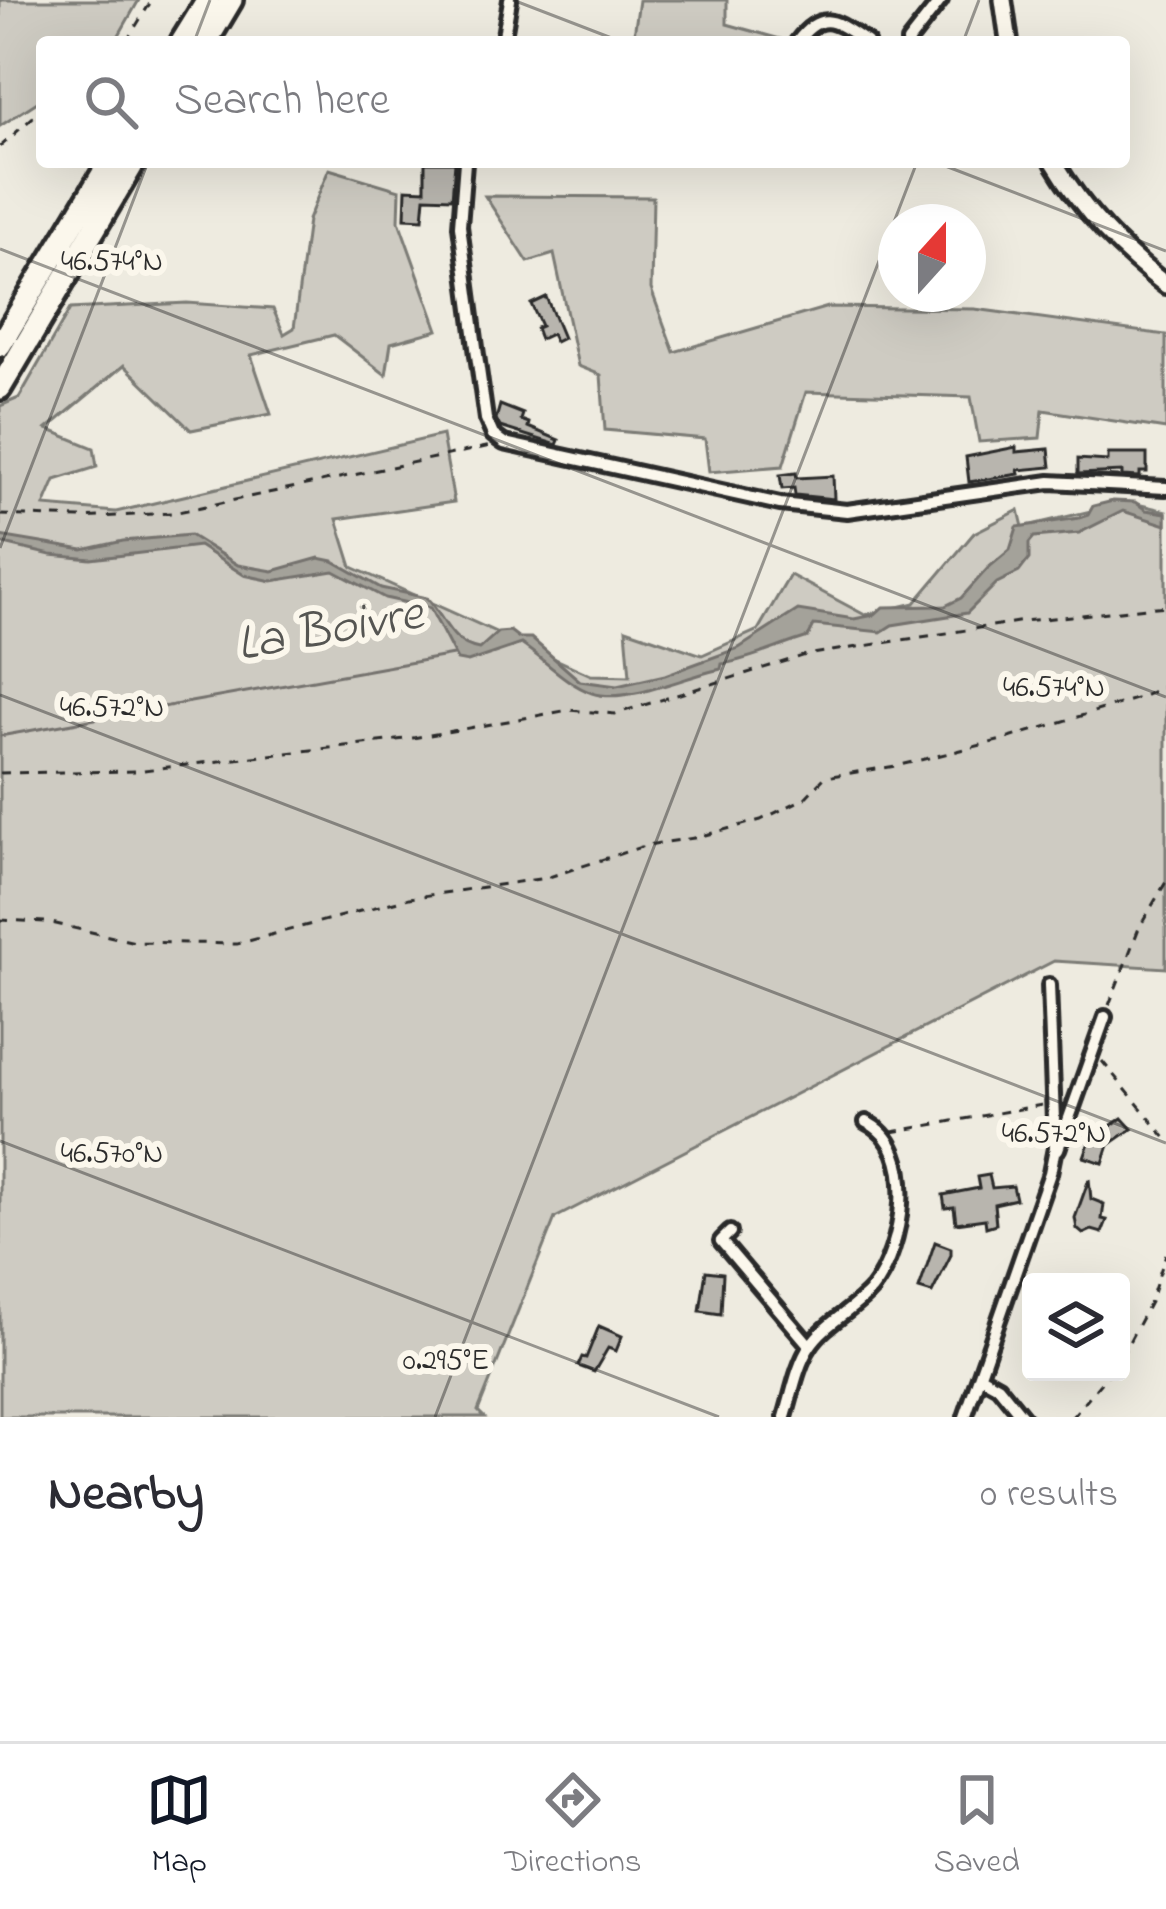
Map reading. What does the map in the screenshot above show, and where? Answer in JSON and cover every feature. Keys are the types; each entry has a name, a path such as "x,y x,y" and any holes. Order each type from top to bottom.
{"highway":[{"path":"186,36 208,0"},
{"path":"210,36 231,0"},
{"path":"0,345 106,168"},
{"path":"2,384 130,168"}],"street":[{"path":"504,36 510,0"},
{"path":"913,36 940,0"},
{"path":"1003,0 1008,36"},
{"path":"802,36 826,20 858,36"},
{"path":"465,168 460,226 486,419 493,436 504,443 781,505 847,512 1050,482 1166,488"},
{"path":"1058,168 1095,222 1166,285"},
{"path":"1049,985 1055,1148 1050,1174"},
{"path":"965,1417 1105,1017"},
{"path":"785,1417 810,1346 871,1290 904,1198 885,1132 866,1122"},
{"path":"730,1232 721,1240 810,1346"},
{"path":"980,1376 998,1386 1023,1417"}],"path":[{"path":"130,36 152,0"},
{"path":"0,147 36,114"},
{"path":"0,515 82,518 173,513 504,443"},
{"path":"0,773 135,771 413,738 569,710 615,714 806,655 1002,624 1166,606"},
{"path":"0,920 47,922 135,942 237,944 409,898 546,878 647,845 761,820 805,798 825,777 896,766 1006,739 1142,697 1166,685"},
{"path":"1105,1017 1139,928 1166,882"},
{"path":"1093,1053 1166,1138"},
{"path":"885,1132 1054,1103"},
{"path":"1130,1341 1150,1302 1166,1254"},
{"path":"1072,1417 1102,1381"}],"shaded area":[{"path":"0,0 139,0 118,36 36,36 36,103 0,126"},
{"path":"639,0 727,0 727,24 770,36 634,36"},
{"path":"329,169 400,190 399,221 438,330 391,343 386,375 334,335 251,355 271,414 191,430 124,365 47,429 94,448 97,467 55,480 44,506 116,512 442,435 454,502 337,519 352,567 591,675 630,676 626,629 702,655 758,630 790,575 865,615 915,603 974,533 1019,510 1023,527 1129,502 1166,511 1166,968 1054,961 555,1218 478,1411 484,1417 0,1417 0,406 19,398 70,309 187,303 273,309 284,334 294,328 308,220"},
{"path":"485,196 653,197 651,289 674,352 828,307 878,308 878,312 986,310 1166,335 1166,429 1043,410 1040,438 979,442 971,397 806,392 783,466 709,472 705,439 605,430 601,375 578,366 554,254 528,262"},
{"path":"1135,502 1146,510 1166,513 1166,525 1123,511 1079,533 1034,537 1029,559 1019,572 997,583 967,613 892,625 881,632 814,625 808,637 722,664 721,669 656,688 606,696 582,689 521,644 468,662 457,660 430,608 385,598 334,571 272,581 244,575 199,546 91,559 0,543 0,536 83,550 190,535 238,565 273,571 319,558 333,561 381,588 427,598 455,636 469,646 479,649 498,632 510,631 519,638 531,638 580,681 617,686 665,675 739,648 798,610 854,619 874,615 883,607 945,606 961,598 1010,550 1017,527 1079,518 1093,506"}],"building":[{"path":"425,168 454,168 452,198 425,197 423,219 405,218 406,189 425,190"},
{"path":"546,297 563,338 555,342 551,334 540,339 536,328 541,326 531,304"},
{"path":"500,405 523,414 521,420 528,427 559,440 557,445 500,427 496,419"},
{"path":"1016,447 1016,452 1049,449 1051,467 969,482 966,457"},
{"path":"1108,454 1147,454 1147,472 1140,472 1140,477 1122,476 1122,472 1078,474 1078,459 1108,461"},
{"path":"796,473 797,478 833,476 834,499 782,489 780,475"},
{"path":"1122,1118 1132,1129 1109,1145 1103,1163 1084,1157 1090,1140"},
{"path":"989,1175 992,1188 1013,1186 1016,1199 994,1204 996,1224 986,1227 985,1219 956,1223 954,1207 945,1208 943,1195 979,1188 977,1177"},
{"path":"1089,1179 1091,1199 1104,1204 1102,1219 1107,1220 1102,1233 1083,1234 1077,1229 1075,1218"},
{"path":"935,1242 951,1248 951,1255 932,1293 919,1289"},
{"path":"706,1271 723,1273 721,1314 700,1311"},
{"path":"599,1326 622,1336 616,1351 608,1348 594,1372 578,1366"}],"waterway":[{"name":"La Boivre","path":"0,736 453,655"}]}
